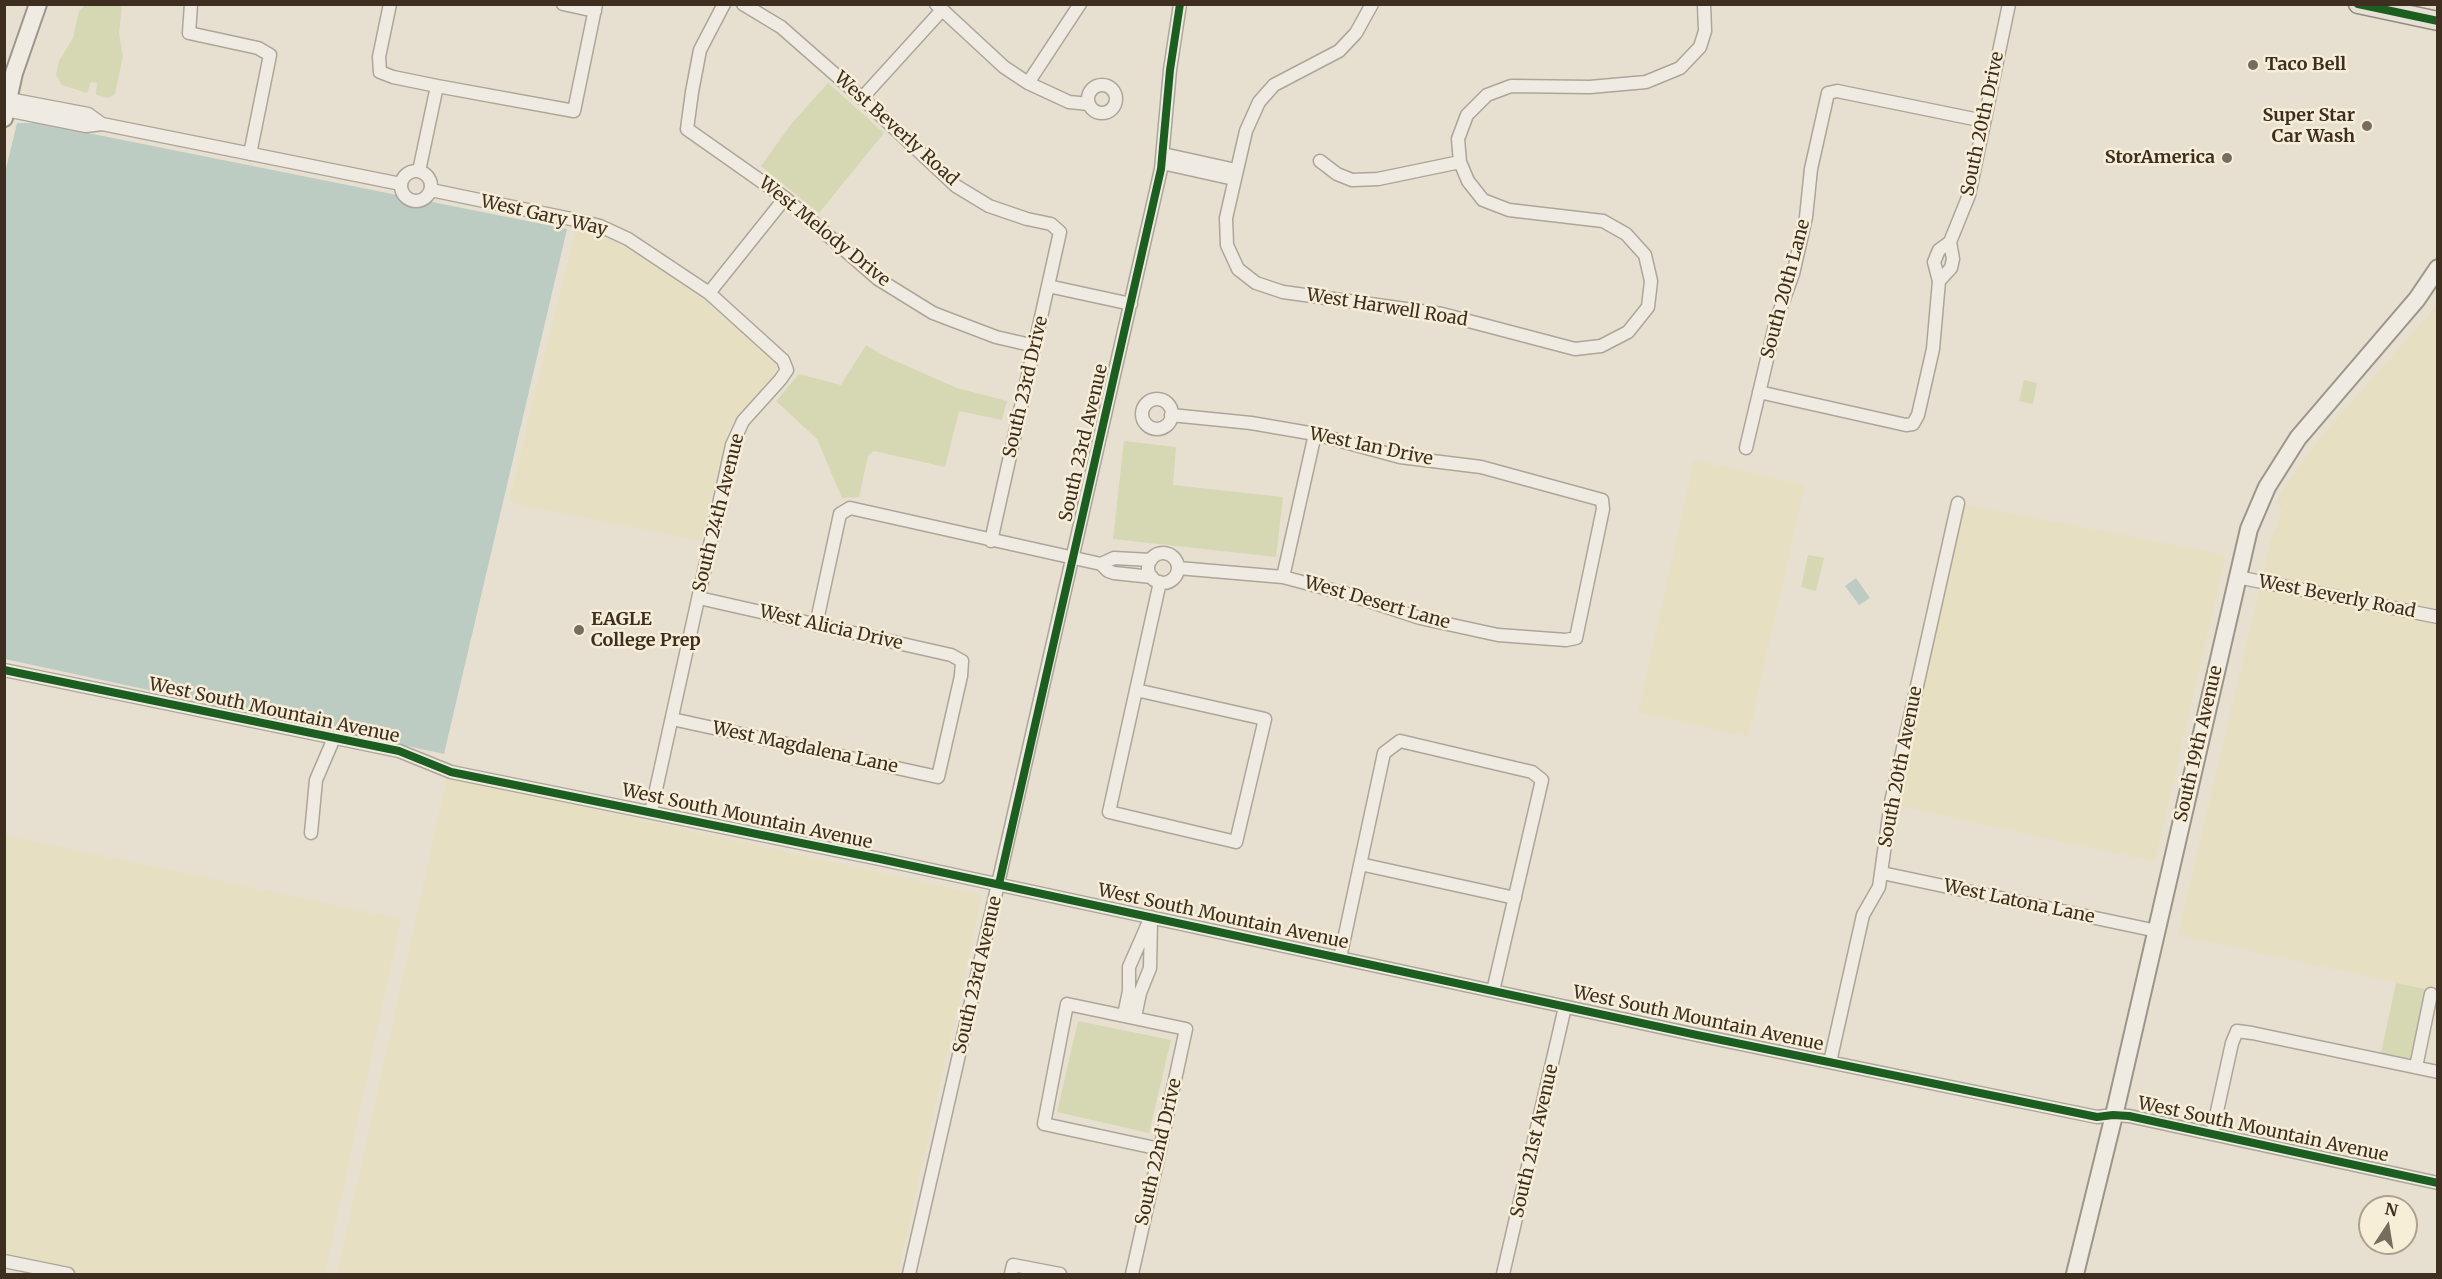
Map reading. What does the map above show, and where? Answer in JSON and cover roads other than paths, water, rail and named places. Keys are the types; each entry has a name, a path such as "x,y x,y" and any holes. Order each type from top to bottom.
{"main road":[{"path":"6,109 24,39 38,4"},
{"path":"2358,4 2438,21"},
{"name":"South 19th Avenue","path":"2075,1275 2157,931 2237,577 2257,509 2282,461 2298,438 2417,299 2438,268"}],"street":[{"path":"191,4 189,33 258,48 270,55 250,154"},
{"path":"390,4 379,57 381,72 393,77 437,86 574,111 595,8 562,4"},
{"name":"West Melody Drive","path":"724,4 700,50 687,129 785,198 878,279 933,314 996,337 1035,346"},
{"name":"West Beverly Road","path":"743,4 781,27 862,98 956,186 989,206 1027,219 1051,224 1060,232"},
{"path":"1028,83 1080,4"},
{"name":"South 23rd Avenue","path":"909,1275 1131,304 1162,158 1170,70 1180,4"},
{"path":"1162,158 1235,174 1246,131 1258,102 1274,85 1339,51 1356,33 1372,4"},
{"path":"1320,161 1337,174 1352,180 1378,179 1460,162 1458,140 1467,116 1487,95 1511,86 1590,87 1646,82 1680,68 1700,47 1705,31 1704,4"},
{"name":"South 20th Drive","path":"1760,392 1906,425 1913,424 1918,415 1933,349 1939,280 1951,268 1953,259 1950,242 1969,195 2009,4"},
{"path":"862,98 939,7 1004,67 1028,83 1069,102 1089,104"},
{"path":"419,171 437,86"},
{"name":"South 20th Lane","path":"1746,448 1776,321 1793,274 1806,217 1811,169 1828,93 1837,91 1984,121"},
{"path":"6,109 86,126 102,124 401,184"},
{"name":"West Harwell Road","path":"1235,174 1226,218 1227,245 1238,268 1256,283 1283,292 1442,314 1575,349 1601,346 1628,332 1648,307 1651,281 1645,255 1626,234 1603,221 1509,210 1483,200 1468,181 1460,162"},
{"path":"419,171 430,180 431,190 427,197 416,202 404,196 401,184 405,176 419,171"},
{"name":"West Gary Way","path":"431,190 600,226 645,248 710,293 783,360 786,370"},
{"path":"710,293 785,198"},
{"name":"South 23rd Drive","path":"991,541 1060,232"},
{"path":"1048,286 1131,304"},
{"name":"South 24th Avenue","path":"651,812 737,432 743,421 780,380 786,370"},
{"name":"West Ian Drive","path":"1171,415 1251,423 1315,434 1400,457 1481,467 1602,500 1603,509 1576,638"},
{"path":"1282,577 1315,434"},
{"name":"South 20th Avenue","path":"1830,1062 1863,915 1877,894 1882,873 1891,802 1959,503"},
{"path":"816,625 840,514 850,508 1101,564 1107,571 1156,579 1173,579 1178,568 1175,558 1167,554 1158,554 1151,560 1149,568 1156,579 1136,690 1109,812 1236,842 1265,719 1136,690"},
{"path":"1126,574 1129,558"},
{"path":"1101,564 1108,559 1151,560"},
{"name":"West Desert Lane","path":"1178,568 1282,577 1347,594 1420,618 1498,635 1566,640 1576,638"},
{"name":"West Beverly Road","path":"2237,577 2438,618"},
{"name":"West Alicia Drive","path":"699,598 951,656 962,662 938,777"},
{"name":"West South Mountain Avenue","path":"4,670 399,752 451,772 1151,917 1565,1007 2097,1117 2113,1115 2212,1134 2438,1183"},
{"name":"West Magdalena Lane","path":"672,719 938,777"},
{"path":"311,833 316,780 334,738"},
{"path":"1340,958 1384,753 1400,741 1532,772 1542,780 1493,991"},
{"path":"1360,864 1515,898"},
{"name":"West Latona Lane","path":"1882,873 2157,931"},
{"path":"1130,1016 1129,967 1151,917"},
{"path":"1130,1016 1150,968 1151,917"},
{"path":"2416,1067 2431,994"},
{"path":"1130,1016 1067,1004 1044,1124 1160,1149"},
{"name":"South 21st Avenue","path":"1503,1275 1565,1007"},
{"name":"South 22nd Drive","path":"1130,1016 1186,1029 1132,1275"},
{"path":"2212,1134 2232,1043 2237,1031 2438,1072"},
{"path":"4,1262 68,1275"},
{"path":"1012,1270 1060,1275"}],"place":[{"name":"Taco Bell","path":"2253,65"},
{"name":"Super Star Car Wash","path":"2367,126"},
{"name":"StorAmerica","path":"2227,158"},
{"name":"EAGLE College Prep","path":"579,630"}]}
